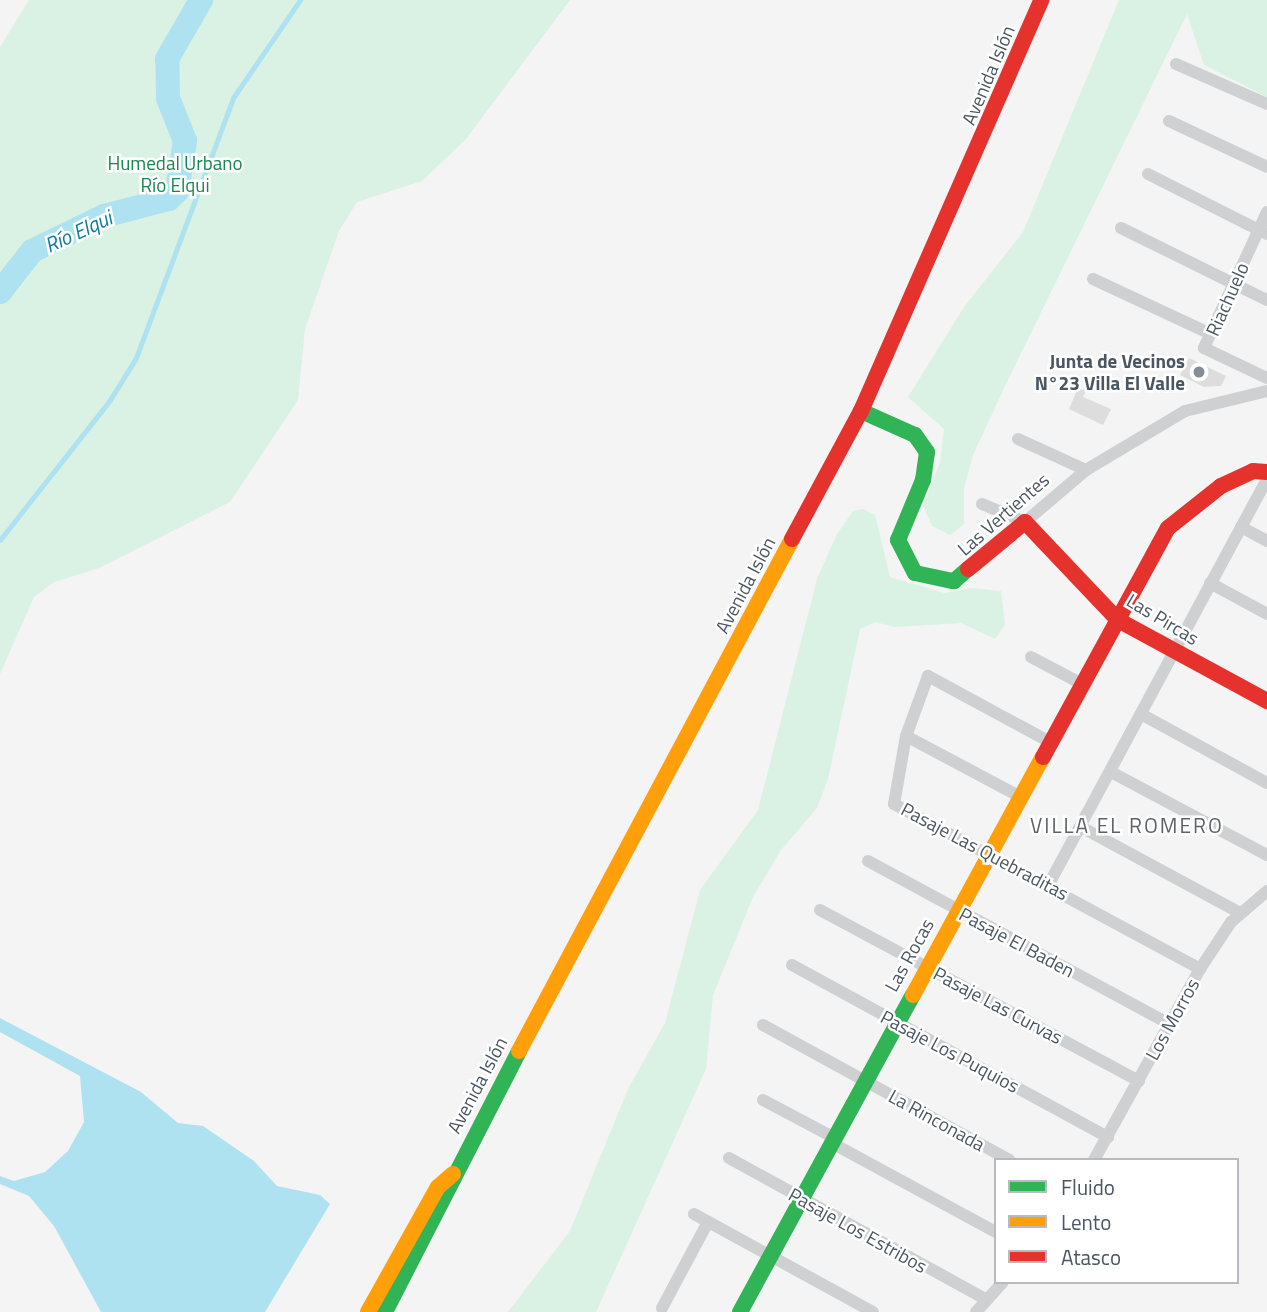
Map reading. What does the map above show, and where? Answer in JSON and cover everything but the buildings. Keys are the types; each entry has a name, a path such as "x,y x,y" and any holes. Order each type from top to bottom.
{"street":[{"name":"Avenida Islón","path":"386,1312 446,1200 453,1174 862,411 1041,0"},
{"path":"1175,64 1267,104"},
{"path":"1169,121 1267,167"},
{"path":"1148,174 1263,231"},
{"name":"Riachuelo","path":"1267,212 1263,231 1233,284 1205,348 1267,378"},
{"path":"1121,228 1267,300"},
{"path":"1093,279 1211,334"},
{"name":"Las Vertientes","path":"862,411 915,435 927,452 923,480 898,540 915,573 954,581 1086,470 1185,411 1267,391"},
{"path":"1018,439 1086,470"},
{"name":"Las Rocas","path":"740,1312 988,853 1175,520 1221,486 1253,471 1267,472"},
{"path":"1049,884 1267,479"},
{"path":"982,504 1025,522"},
{"name":"Las Pircas","path":"1025,522 1118,620 1267,701"},
{"path":"1241,527 1267,541"},
{"path":"1210,583 1267,614"},
{"path":"1031,657 1082,684"},
{"name":"Pasaje Las Quebraditas","path":"1051,742 928,676 906,736 894,804 1049,884 1200,969"},
{"path":"1141,714 1267,783"},
{"path":"906,736 1020,796"},
{"path":"1111,772 1267,855"},
{"path":"1081,827 1240,913"},
{"name":"Pasaje El Baden","path":"868,861 1167,1023"},
{"name":"Los Morros","path":"1095,1158 1139,1081 1167,1023 1200,969 1240,913 1267,891"},
{"name":"Pasaje Las Curvas","path":"821,910 1139,1081"},
{"name":"Pasaje Los Puquios","path":"792,965 1108,1137"},
{"name":"La Rinconada","path":"763,1025 1006,1158"},
{"path":"763,1100 994,1231"},
{"name":"Pasaje Los Estribos","path":"729,1158 987,1300"},
{"name":"Avenida Islón","path":"368,1312 439,1187 453,1174"},
{"path":"694,1214 873,1312"},
{"path":"648,1301 665,1310 708,1222"},
{"path":"976,1312 1001,1284"}],"green space":[{"name":"Humedal Urbano Río Elqui","path":"29,0 570,0 466,139 422,181 357,202 339,231 305,329 298,400 230,502 99,568 54,582 34,597 0,674 0,47"},
{"path":"1119,0 1267,0 1267,97 1204,65 1187,14 973,455 964,489 964,524 950,535 932,526 923,506 940,462 944,429 908,397 964,307 1023,232"},
{"path":"863,509 875,515 890,577 944,593 970,588 1001,591 1005,625 995,639 961,623 895,627 875,622 860,629 828,779 817,808 781,850 753,897 713,995 706,1069 596,1312 508,1312 570,1231 628,1089 665,1023 700,890 758,810 817,579 837,534 853,511"}],"water":[{"path":"0,1018 141,1092 178,1123 203,1126 254,1161 277,1186 320,1195 330,1204 265,1312 101,1312 54,1226 29,1196 0,1184 0,1176 14,1181 45,1172 68,1151 84,1122 80,1076 0,1032"}],"waterway":[{"name":"Río Elqui","path":"0,292 32,251 104,216 169,199 177,191 185,141 168,98 167,59 201,0"},
{"path":"0,540 110,400 136,358 233,98 300,0"}],"traffic: fast":[{"path":"861,411 915,435 927,452 923,480 898,540 915,573 954,581 968,569"},
{"path":"740,1312 913,995"},
{"path":"385,1312 519,1051"}],"traffic: slow":[{"path":"519,1051 792,539"},
{"path":"913,995 1043,757"},
{"path":"368,1312 438,1187 453,1174"}],"traffic: jam":[{"path":"792,539 861,411 1041,0"},
{"path":"1043,757 1168,528 1221,486 1253,471 1267,472"},
{"path":"968,569 1025,522 1118,620 1267,701"}],"place":[{"name":"Junta de Vecinos N°23 Villa El Valle","path":"1199,372"}],"district":[{"name":"VILLA EL ROMERO","path":"1127,825"}]}
